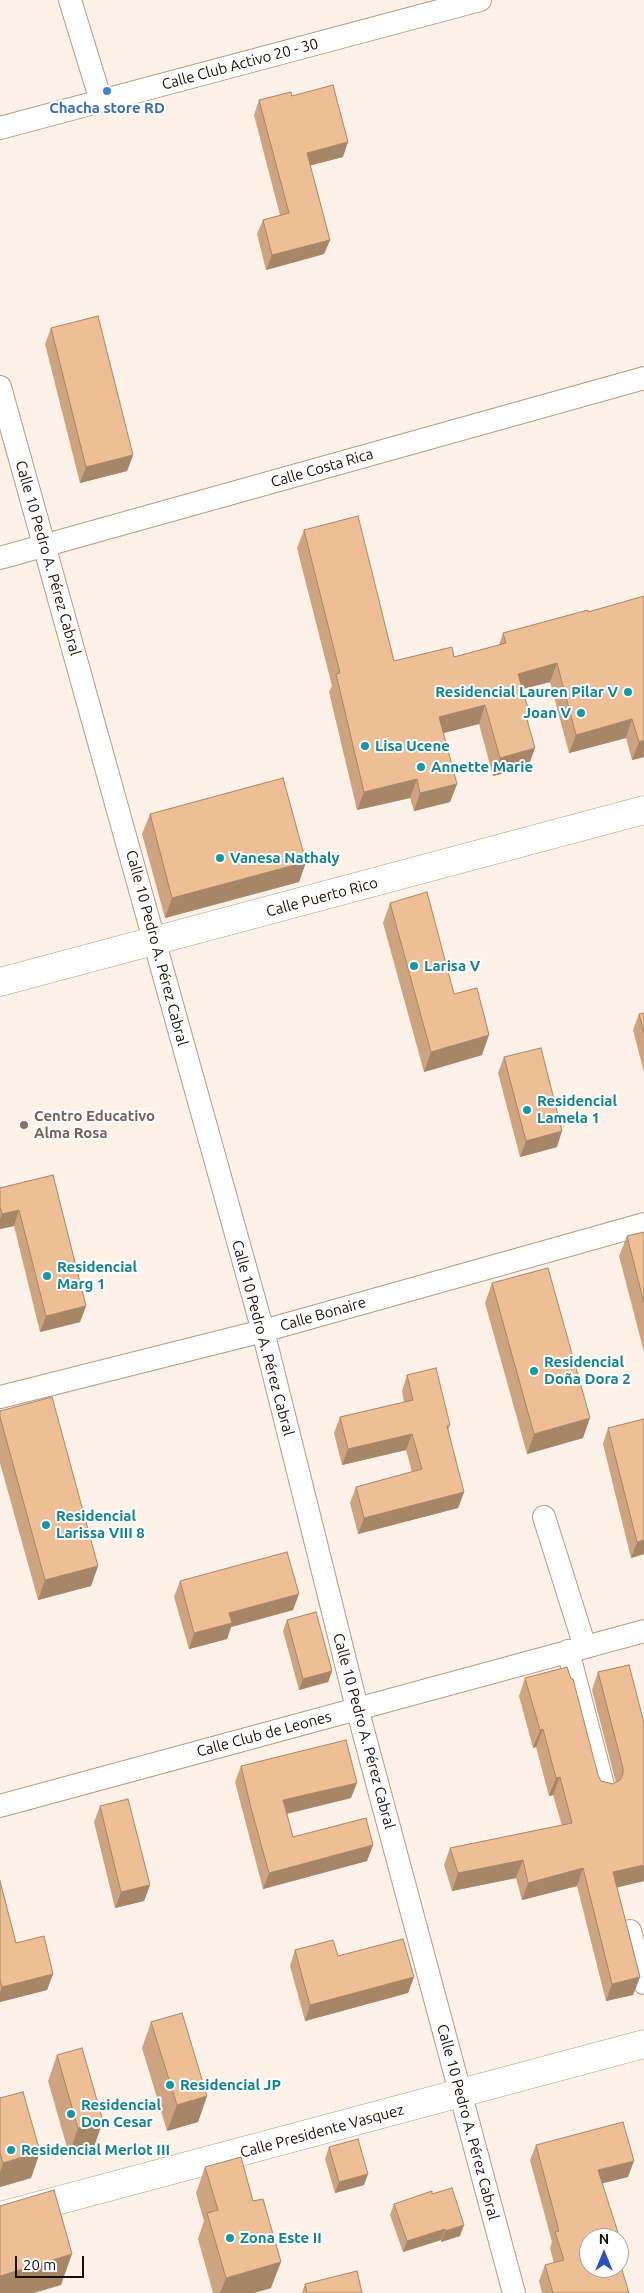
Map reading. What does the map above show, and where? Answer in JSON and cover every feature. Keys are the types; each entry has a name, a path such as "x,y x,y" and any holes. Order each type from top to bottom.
{"street":[{"path":"70,0 101,101"},
{"name":"Calle Club Activo 20 - 30","path":"0,128 480,0"},
{"name":"Calle Costa Rica","path":"0,558 644,378"},
{"name":"Calle 10 Pedro A. Pérez Cabral","path":"0,387 263,1331 358,1708 514,2293"},
{"name":"Calle Puerto Rico","path":"0,982 644,810"},
{"name":"Calle Bonaire","path":"0,1397 263,1331 644,1224"},
{"path":"544,1518 576,1649 604,1789"},
{"name":"Calle Club de Leones","path":"0,1806 644,1631"},
{"path":"630,1931 644,1983"},
{"name":"Calle Presidente Vasquez","path":"0,2216 644,2044"}],"building":[{"path":"333,85 348,142 307,153 330,240 272,255 263,220 289,213 259,100 291,92 292,96"},
{"path":"98,316 133,455 86,467 51,328"},
{"path":"358,516 394,661 452,647 454,657 506,643 503,633 644,596 644,740 639,742 632,719 576,735 557,663 518,674 530,715 526,716 535,748 500,758 485,705 439,717 457,784 420,793 417,779 364,792 336,674 340,673 304,530"},
{"name":"Vanesa Nathaly","path":"283,778 306,862 172,898 150,814"},
{"name":"Larisa V","path":"427,892 454,994 477,988 489,1035 431,1052 390,903"},
{"path":"644,1013 644,1033 639,1014"},
{"name":"Residencial Lamela 1","path":"541,1048 562,1131 526,1141 504,1057"},
{"name":"Residencial Marg 1","path":"53,1175 86,1306 46,1316 19,1210 2,1214 0,1188"},
{"path":"644,1232 644,1303 627,1236"},
{"name":"Residencial Doña Dora 2","path":"548,1268 590,1418 534,1434 492,1283"},
{"path":"436,1368 450,1425 447,1426 464,1492 364,1518 356,1487 422,1469 412,1434 348,1449 340,1417 413,1400 407,1375"},
{"name":"Residencial Larissa VIII 8","path":"52,1397 98,1566 45,1580 0,1417 0,1411"},
{"path":"644,1419 644,1540 637,1542 608,1428"},
{"path":"287,1552 299,1594 229,1613 232,1623 194,1633 180,1581"},
{"path":"316,1612 332,1671 303,1679 287,1620"},
{"path":"629,1665 644,1723 644,1865 613,1872 640,1977 612,1984 583,1868 528,1883 523,1860 458,1873 450,1848 572,1823 560,1777 556,1778 543,1729 540,1730 525,1678 567,1667 571,1679 573,1679 598,1775 601,1781 613,1784 620,1780 623,1768 598,1672"},
{"path":"346,1740 357,1783 283,1800 293,1837 366,1818 373,1845 269,1873 241,1766"},
{"path":"128,1799 150,1885 121,1892 100,1806"},
{"path":"0,1881 16,1943 44,1936 53,1974 2,1987 0,1979"},
{"path":"403,1939 414,1977 310,2005 295,1950 333,1940 338,1956"},
{"path":"182,2013 207,2096 177,2105 151,2022"},
{"path":"82,2048 103,2121 78,2128 57,2055"},
{"path":"23,2092 40,2152 3,2163 0,2152 0,2098"},
{"path":"623,2122 634,2161 598,2170 617,2228 579,2228 579,2278 624,2278 629,2293 553,2293 545,2265 564,2260 555,2232 559,2231 536,2145"},
{"path":"358,2139 368,2174 339,2182 329,2147"},
{"path":"241,2157 253,2201 263,2199 281,2262 226,2278 207,2213 218,2210 205,2167"},
{"path":"452,2188 464,2225 407,2241 394,2204 432,2191 432,2194"},
{"path":"54,2190 72,2254 0,2276 0,2206"},
{"path":"357,2271 362,2293 307,2293 305,2284"}],"place":[{"name":"Chacha store RD","path":"107,91"},
{"name":"Residencial Lauren Pilar V","path":"628,692"},
{"name":"Joan V","path":"581,713"},
{"name":"Lisa Ucene","path":"365,746"},
{"name":"Annette Marie","path":"421,767"},
{"name":"Vanesa Nathaly","path":"220,858"},
{"name":"Larisa V","path":"414,966"},
{"name":"Residencial Lamela 1","path":"527,1110"},
{"name":"Centro Educativo Alma Rosa","path":"24,1125"},
{"name":"Residencial Marg 1","path":"47,1276"},
{"name":"Residencial Doña Dora 2","path":"534,1371"},
{"name":"Residencial Larissa VIII 8","path":"46,1525"},
{"name":"Residencial JP","path":"170,2085"},
{"name":"Residencial Don Cesar","path":"71,2114"},
{"name":"Residencial Merlot III","path":"11,2150"},
{"name":"Zona Este II","path":"230,2238"}]}
